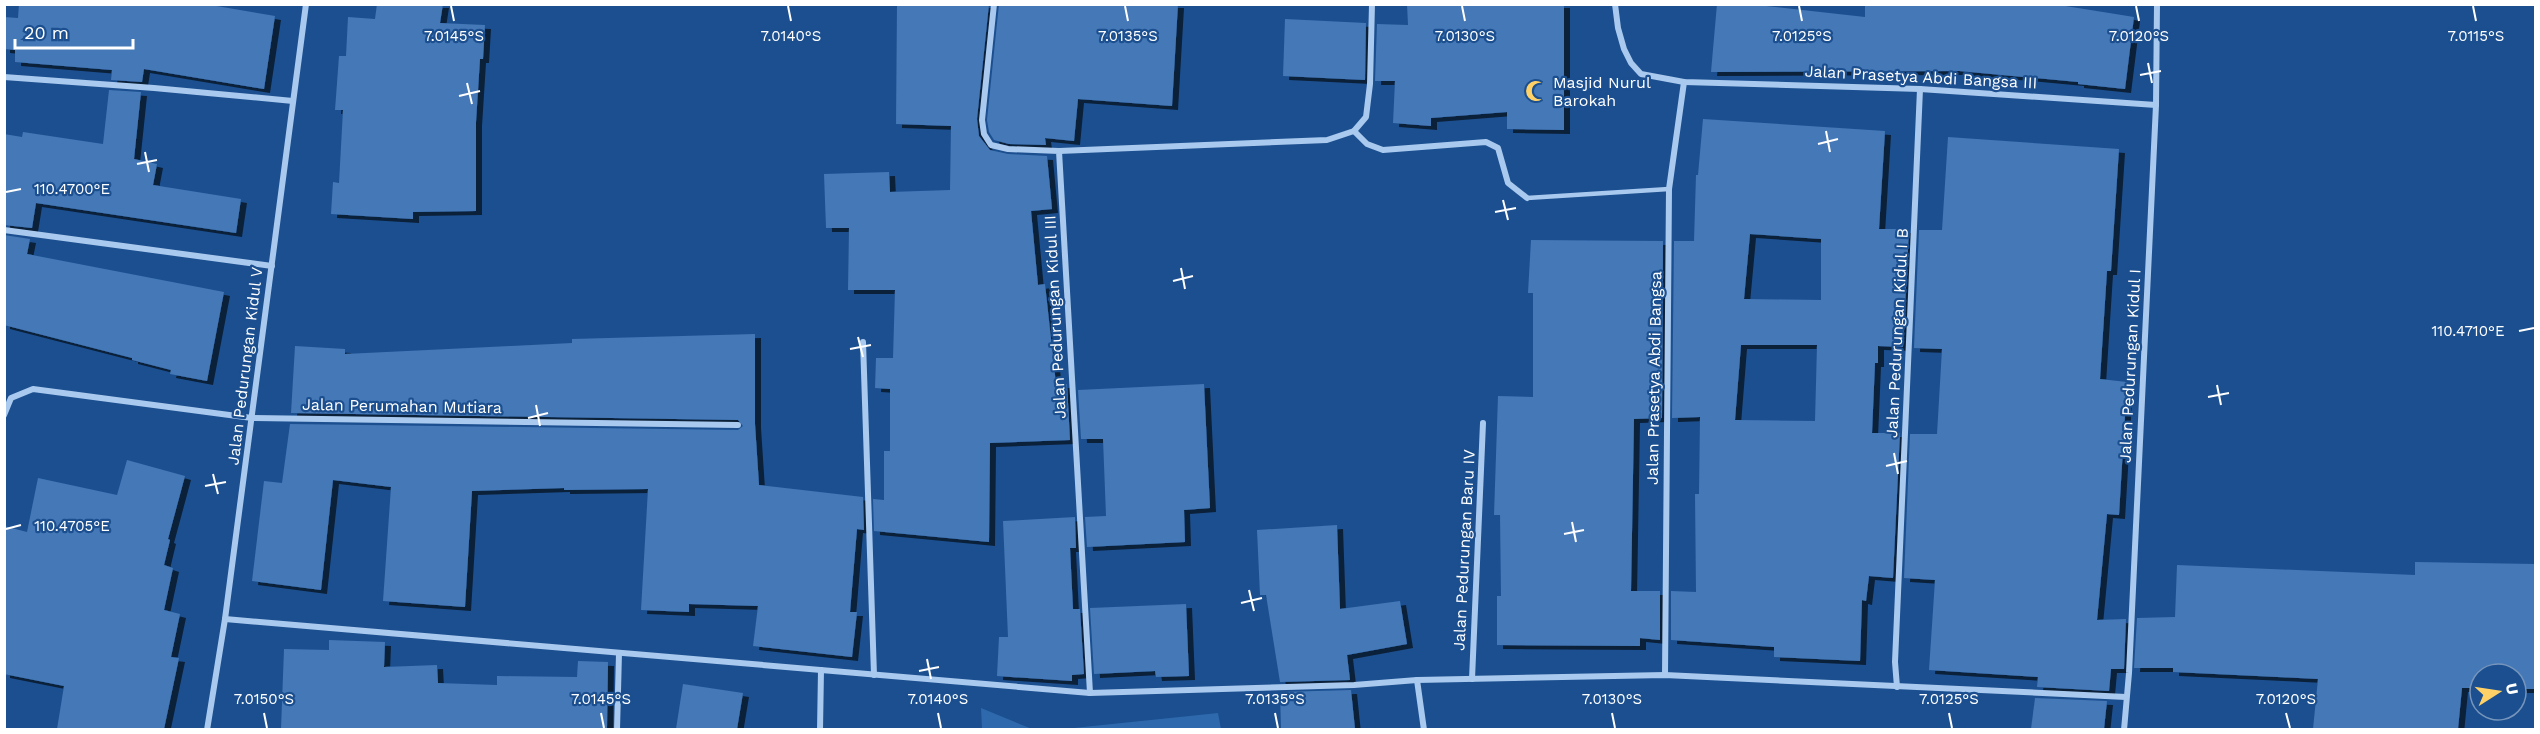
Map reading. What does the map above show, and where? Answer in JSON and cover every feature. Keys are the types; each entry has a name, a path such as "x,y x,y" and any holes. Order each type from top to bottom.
{"street":[{"name":"Jalan Pedurungan Kidul V","path":"207,729 225,619 306,4"},
{"path":"994,4 982,120 984,134 992,145 1000,147 1059,151 1327,140 1354,131 1366,117 1370,84 1372,4"},
{"name":"Jalan Prasetya Abdi Bangsa III","path":"1615,4 1618,28 1631,63 1641,74 1684,82 1920,89 2156,105"},
{"name":"Jalan Pedurungan Kidul I","path":"2124,729 2130,649 2156,105 2157,4"},
{"path":"4,77 293,101"},
{"name":"Jalan Prasetya Abdi Bangsa","path":"1665,675 1670,189 1684,82"},
{"name":"Jalan Pedurungan Kidul I B","path":"1897,687 1895,662 1920,89"},
{"path":"1354,131 1367,144 1383,150 1485,142 1498,148 1508,183 1527,198"},
{"name":"Jalan Pedurungan Kidul III","path":"1059,151 1090,693"},
{"path":"4,230 272,266"},
{"path":"863,342 874,675"},
{"name":"Jalan Perumahan Mutiara","path":"4,415 11,398 33,389 252,418 738,425"},
{"name":"Jalan Pedurungan Baru IV","path":"1472,679 1483,423"},
{"path":"225,619 1090,693 1417,680 1665,675 2126,697"},
{"path":"617,729 619,653"},
{"path":"820,670 820,729"},
{"path":"1417,680 1424,729"}],"lane":[{"path":"1527,198 1670,189"}],"shaded area":[{"path":"981,708 1032,729 982,729"},
{"path":"1218,713 1221,729 1064,729"}],"building":[{"path":"19,4 205,4 275,16 264,89 144,69 142,82 111,80 112,70 15,62 15,50 4,49 4,17 18,18"},
{"path":"377,4 443,4 440,23 485,25 483,59 480,59 476,122 476,211 413,212 413,219 331,214 333,182 339,183 343,110 335,110 339,56 346,56 348,17 375,19"},
{"path":"897,4 989,4 977,119 979,136 990,150 1008,154 1047,156 1052,209 1031,211 1038,285 1045,284 1056,384 1067,384 1070,440 990,443 989,542 874,531 873,499 884,500 884,451 890,451 890,389 875,388 876,358 893,358 895,290 848,290 849,228 826,228 824,174 889,172 890,192 950,190 951,126 896,124"},
{"path":"999,4 1178,4 1172,106 1078,99 1074,141 1045,138 1046,145 1009,144 994,140 989,132 987,120"},
{"path":"1407,4 1564,4 1564,130 1507,129 1507,112 1431,118 1431,126 1393,123 1395,81 1375,81 1377,24 1408,25"},
{"path":"1717,4 1748,4 1865,17 1865,5 2053,4 2134,17 2125,89 2078,84 2078,82 1959,71 1711,72"},
{"path":"1285,19 1366,23 1365,80 1283,76"},
{"path":"109,90 141,92 134,159 157,164 153,185 241,199 236,233 36,203 32,228 4,225 4,134 22,137 23,132 103,144"},
{"path":"1703,119 1885,131 1879,229 1909,229 1903,347 1878,346 1878,363 1875,363 1872,433 1900,433 1893,578 1869,576 1866,601 1862,600 1860,661 1774,657 1774,647 1671,640 1671,591 1696,592 1695,494 1699,494 1700,417 1672,418 1674,241 1694,241 1696,175 1698,175","holes":["1750,234 1821,239 1821,300 1744,299","1741,345 1817,345 1815,421 1735,420"]},
{"path":"1948,137 2119,149 2111,271 2107,271 2100,379 2127,382 2119,515 2107,514 2097,620 2126,619 2124,669 2111,669 2109,691 2037,687 2038,677 1929,670 1935,580 1904,578 1910,434 1937,434 1942,349 1914,348 1919,230 1942,230"},
{"path":"4,235 30,239 27,254 224,292 207,381 170,374 171,370 132,360 132,358 4,325"},
{"path":"1531,240 1663,241 1662,418 1634,419 1631,591 1660,591 1660,640 1640,638 1640,646 1497,645 1497,596 1501,596 1500,515 1494,515 1498,396 1533,397 1533,293 1528,293"},
{"path":"755,334 755,424 759,485 863,497 864,530 857,529 850,612 857,612 852,657 753,646 758,606 689,604 689,612 641,610 648,489 564,490 564,488 472,491 465,607 383,601 391,487 333,480 321,590 252,581 264,481 282,483 290,424 738,430 743,426 738,420 291,413 295,346 345,349 345,354 572,343 572,339"},
{"path":"1204,384 1210,508 1184,510 1185,542 1087,547 1085,517 1106,516 1103,439 1081,439 1078,390"},
{"path":"127,460 185,476 168,539 170,540 164,565 173,568 164,610 180,614 171,657 179,658 164,729 57,729 64,686 4,674 4,526 27,532 38,478 117,495"},
{"path":"1075,517 1076,548 1070,548 1073,609 1080,609 1084,674 1072,675 1072,681 997,676 999,637 1008,637 1003,521"},
{"path":"1337,525 1340,609 1400,601 1407,644 1347,655 1350,680 1280,682 1266,595 1260,595 1257,530"},
{"path":"2415,562 2535,564 2535,689 2528,689 2528,662 2468,662 2468,688 2462,688 2458,729 2313,729 2318,679 2173,672 2173,668 2134,668 2137,618 2175,617 2177,565 2415,575"},
{"path":"1186,604 1189,676 1156,677 1155,671 1094,674 1090,608"},
{"path":"329,640 385,642 384,667 437,665 438,683 497,685 497,676 577,677 578,661 608,662 607,729 281,729 284,649 329,650"},
{"path":"683,684 743,693 737,729 676,729"},
{"path":"1351,690 1355,729 1281,729 1280,692"},
{"path":"2035,698 2107,701 2104,729 2031,729"}],"place":[{"name":"Masjid Nurul Barokah","path":"1536,91"}]}
